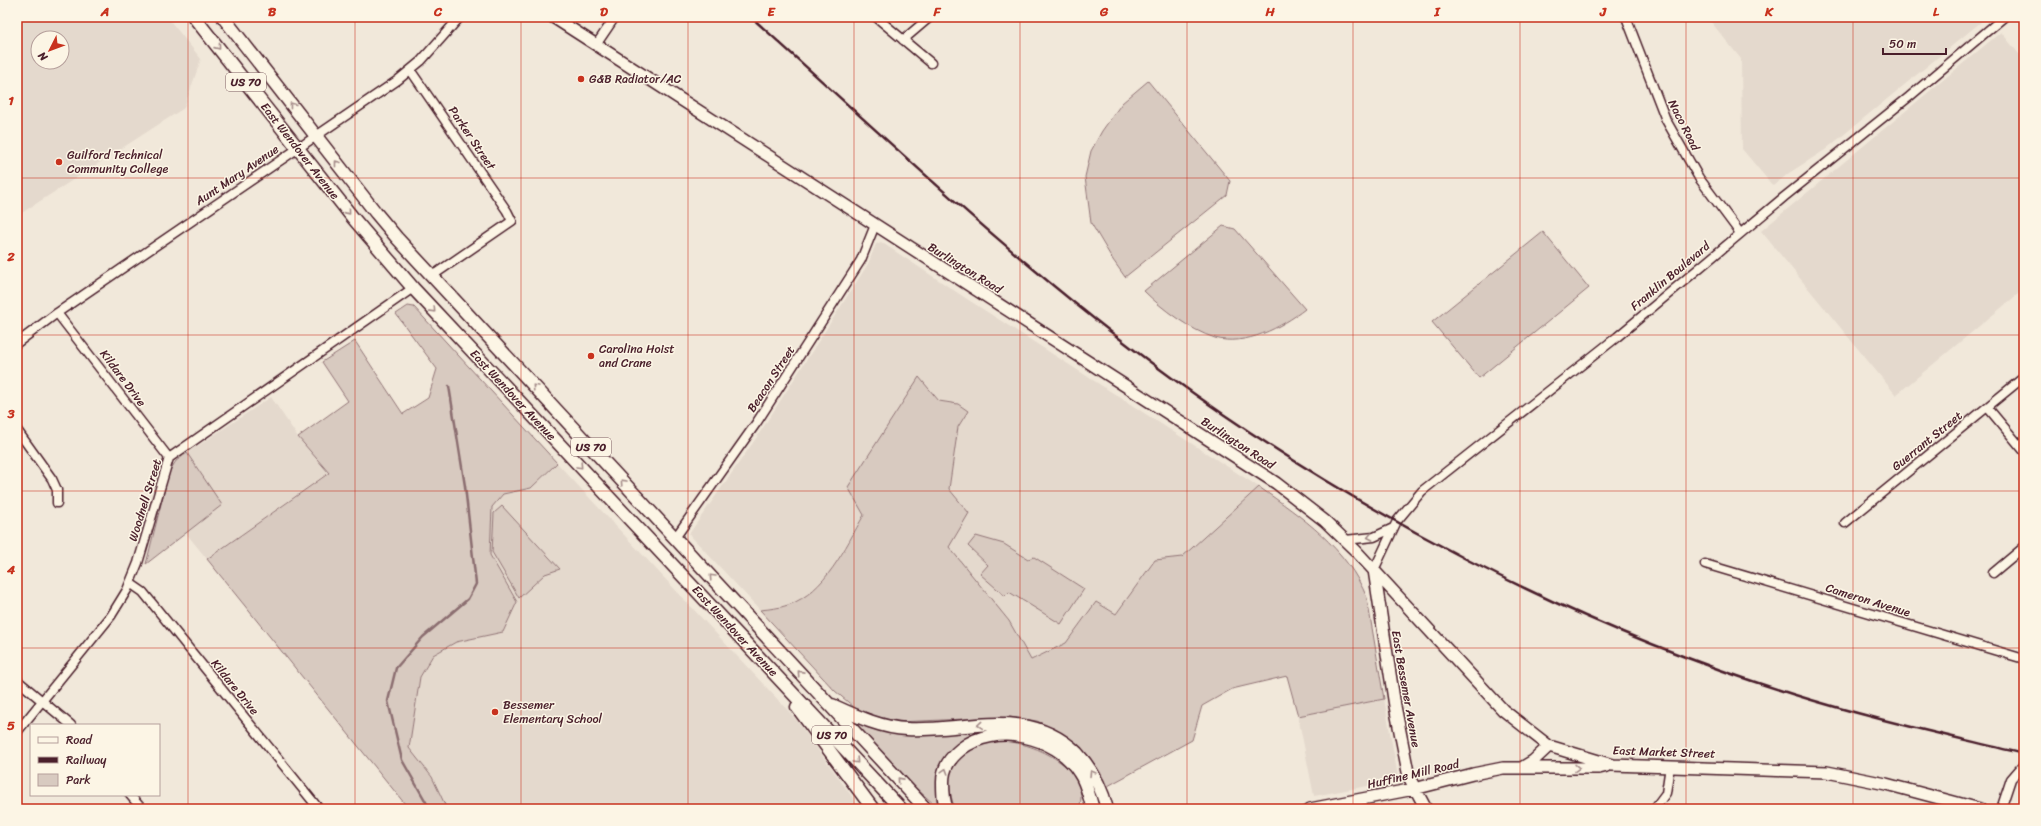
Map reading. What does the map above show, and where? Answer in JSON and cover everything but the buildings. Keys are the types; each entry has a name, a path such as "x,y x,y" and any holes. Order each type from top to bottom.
{"highway":[{"name":"East Wendover Avenue","path":"194,17 298,148 413,288 901,809"},
{"name":"East Wendover Avenue","path":"223,17 376,214 926,809"},
{"path":"763,661 873,809"},
{"path":"826,702 884,726 908,729 988,724 1015,725 1032,727 1046,732 1062,741 1082,759 1099,785 1107,809"},
{"path":"947,809 944,804 943,774 950,758 970,742 998,735 1030,738 1048,745 1060,752 1072,762 1080,772 1093,809"},
{"path":"1086,809 1088,794"}],"main road":[{"name":"Burlington Road","path":"553,17 1276,483 1325,520 1356,551"},
{"name":"East Market Street","path":"1356,551 1503,710 1549,746 1559,751 1612,765 1828,772 1886,784 1980,809"},
{"name":"East Bessemer Avenue","path":"1374,570 1395,706 1409,777 1414,789 1426,809"},
{"path":"1521,768 1534,761 1549,746"},
{"path":"1541,767 1553,759 1559,751"},
{"name":"Huffine Mill Road","path":"1310,809 1414,789 1503,768 1599,768 1612,765"}],"street":[{"name":"Aunt Mary Avenue","path":"17,343 57,313 411,70 432,51 460,17"},
{"path":"596,45 615,17"},
{"path":"876,17 931,63"},
{"path":"903,40 930,17"},
{"name":"Naco Road","path":"1626,17 1666,120 1699,178 1740,233"},
{"name":"Franklin Boulevard","path":"1374,570 1393,528 1403,512 1422,492 1617,337 1740,233 1909,97 2004,17"},
{"name":"Parker Street","path":"411,70 507,211 512,221 432,276"},
{"name":"Beacon Street","path":"675,538 761,416 861,260 875,225"},
{"name":"Woodnell Street","path":"17,732 111,616 130,583 138,563 169,458 413,288"},
{"name":"Kildare Drive","path":"57,313 169,458"},
{"name":"Guerrant Street","path":"1845,523 1988,408 2024,377"},
{"path":"1988,408 2024,451"},
{"path":"17,430 52,479 57,490 57,503"},
{"path":"1345,540 1374,537 1393,528"},
{"path":"1993,573 2024,547"},
{"name":"Cameron Avenue","path":"1705,564 2024,659"},
{"name":"Kildare Drive","path":"130,583 143,592 319,809"},
{"path":"17,680 43,700 70,724"},
{"path":"2001,809 2012,779 2024,764"},
{"path":"1654,809 1666,794 1670,766"},
{"path":"131,796 142,809"}],"shaded area":[{"name":"Guilford Technical Community College","path":"17,17 167,17 201,59 184,108 17,216"},
{"path":"1707,17 1987,17 1825,150 1789,173 1773,186 1742,149 1741,59"},
{"path":"2001,32 2024,60 2024,289 1896,395 1761,231"},
{"path":"881,242 1259,487 1182,557 1154,561 1116,614 1096,602 1066,643 1031,660 1009,621 949,547 968,513 949,489 958,427 968,411 958,404 939,401 919,378 864,515 830,572 808,595 788,605 760,610 689,534 757,437 868,264 876,244"},
{"path":"271,397 298,437 329,472 207,559 185,532 221,505 187,453"},
{"path":"557,463 795,718 861,809 447,809 432,777 409,748 420,677 433,655 456,642 503,632 517,602 490,555 492,507 503,494 531,488"},
{"path":"1384,699 1398,777 1394,781 1314,796 1298,716"}],"green space":[{"path":"1148,81 1230,181 1227,195 1125,277 1091,223 1085,177 1091,151 1102,131 1122,103"},
{"path":"1223,226 1235,229 1305,309 1296,316 1263,334 1251,338 1227,340 1215,338 1196,330 1168,312 1144,291"},
{"path":"1543,232 1589,288 1479,378 1432,322"},
{"path":"408,306 414,307 557,463 531,488 503,494 492,507 490,555 517,602 503,632 456,642 433,655 420,677 409,748 432,777 447,809 409,809 207,559 329,473 298,437 348,401 322,362 355,341 403,414 428,398 437,369 396,314"},
{"path":"919,377 939,401 958,404 968,411 958,427 949,489 969,513 949,547 1009,621 1031,660 1066,643 1096,602 1116,614 1155,560 1182,557 1259,487 1307,522 1322,535 1348,564 1358,580 1367,598 1384,699 1298,716 1287,676 1232,689 1202,706 1192,740 1106,787 1100,772 1089,756 1074,742 1056,730 1037,721 1010,717 897,722 875,716 855,708 835,691 760,610 785,606 801,599 824,579 842,554 864,515 848,487"},
{"path":"187,453 222,505 146,564 169,472 176,461"},
{"path":"502,506 560,569 545,574 519,598 492,552 494,513"},
{"path":"976,536 1004,544 1028,559 1034,557 1084,589 1061,624 1009,592 1005,596 980,574 988,565 968,546"},
{"path":"858,722 885,732 981,730 982,733 959,743 944,757 940,766 938,777 937,789 939,802 935,805 908,781 856,724"},
{"path":"1003,741 1030,747 1058,760 1069,770 1077,781 1081,794 1079,809 955,809 949,780 951,769 956,760 964,752 974,747 987,743"}],"waterway":[{"path":"430,809 402,760 388,701 396,668 423,637 468,599 476,584 465,486 449,386"}],"railway":[{"path":"751,17 1009,249 1117,337 1243,428 1316,475 1469,561 1548,599 1628,634 1710,666 1792,694 1849,711 2024,754"}],"place":[{"name":"G&B Radiator/AC","path":"581,79"},
{"name":"Guilford Technical Community College","path":"59,162"},
{"name":"Carolina Hoist and Crane","path":"591,356"},
{"name":"Bessemer Elementary School","path":"495,712"}]}
